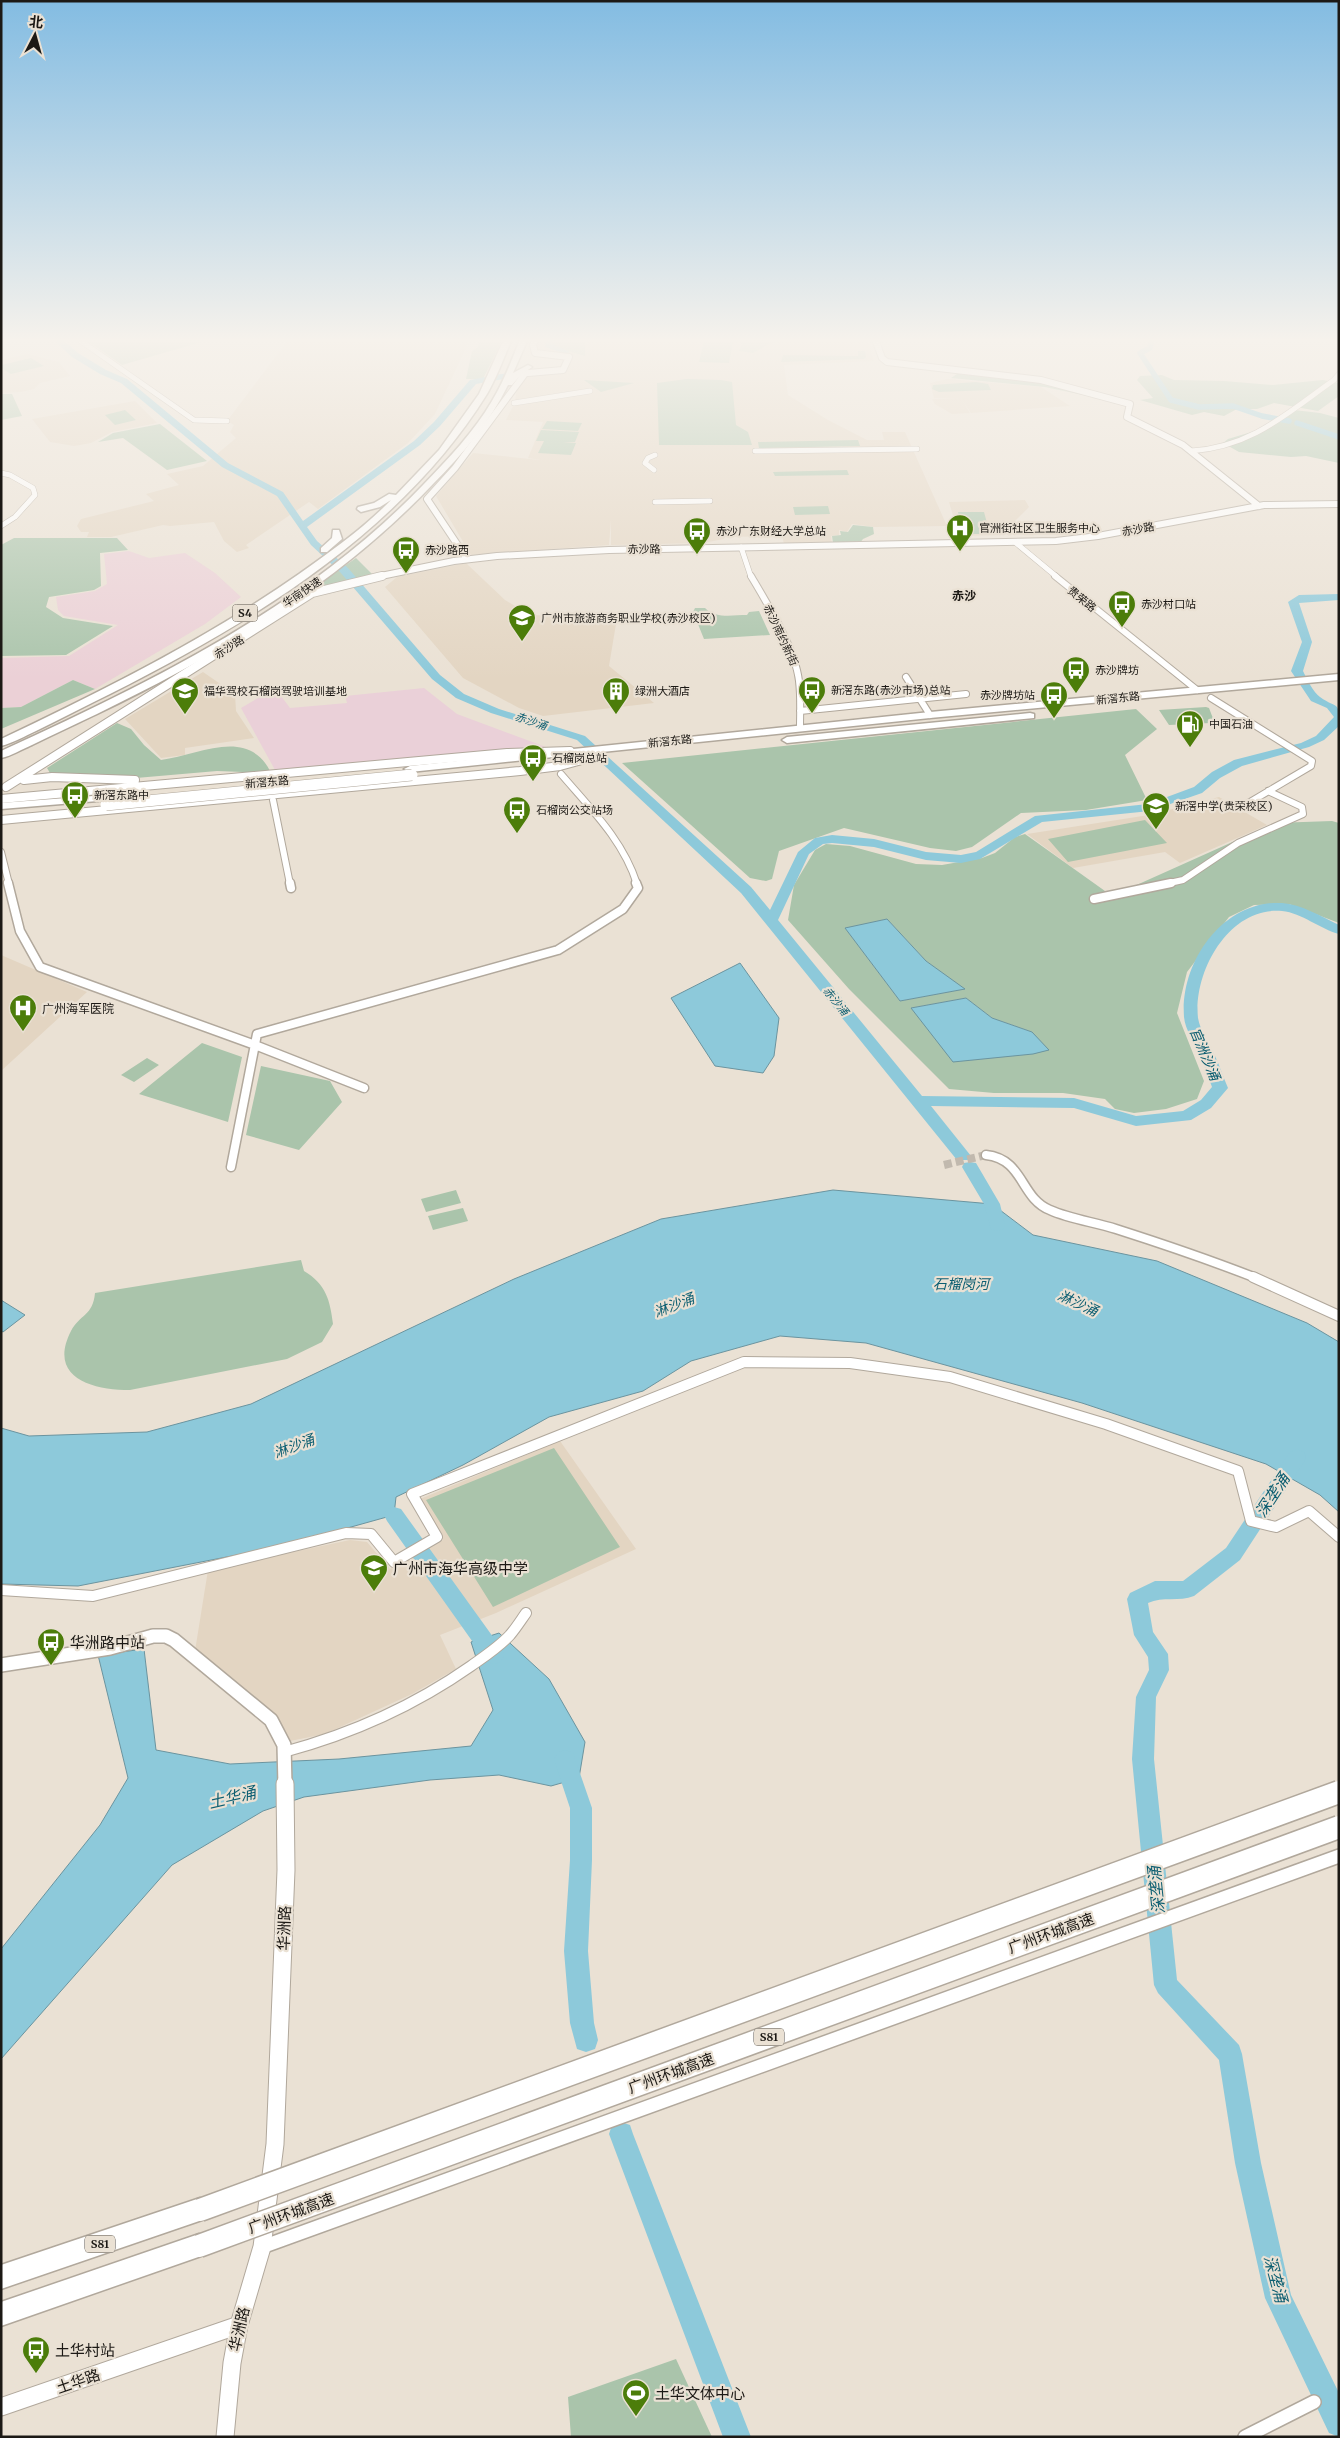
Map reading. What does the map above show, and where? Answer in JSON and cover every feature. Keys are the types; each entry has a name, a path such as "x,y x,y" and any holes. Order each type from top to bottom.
{"highway":[{"name":"华南快速","path":"1,743 84,704 164,661 272,596 323,560 333,548 389,508 438,453"},
{"name":"华南快速","path":"1,755 189,662 248,627 333,570 389,525 457,453"},
{"path":"361,510 386,500 423,472"},
{"path":"272,596 312,560 333,548 337,539 336,532"},
{"name":"新滘东路","path":"411,772 617,746 1339,677"},
{"name":"新滘东路","path":"1,814 106,801 411,772 582,760 1339,686"},
{"name":"新滘东路","path":"1,806 106,801"},
{"name":"S81","path":"1,2278 200,2210 1339,1792"},
{"name":"广州环城高速","path":"1,2314 199,2246 1339,1827"}],"main road":[{"path":"466,453 427,499 466,558"},
{"path":"1193,453 1238,492 1258,506"},
{"name":"赤沙路","path":"3,787 46,764 158,689 226,649 312,594 349,583 466,558 594,550 1016,543 1098,536 1258,506 1289,503 1339,504"},
{"path":"1,799 507,752 572,751"},
{"path":"1,824 74,821 270,798 561,770 582,760"},
{"path":"46,764 42,772 52,778"},
{"path":"1,820 232,799 270,798 288,794 561,770"},
{"path":"30,796 9,795 5,793 3,787 29,779 136,780 229,773 250,777 270,798"},
{"path":"282,774 270,779 266,785 273,791 288,794"},
{"path":"222,779 238,780 247,783 247,790 232,799"},
{"name":"华洲路","path":"1,1665 78,1654 110,1648 153,1636 166,1636 174,1640 271,1720 284,1745 287,1815 275,2144 262,2247 239,2325 232,2363 225,2437"},
{"name":"土华路","path":"1,2407 239,2325"}],"street":[{"path":"654,470 645,463 648,458 655,455"},
{"path":"1,473 10,475 35,491 35,495 15,518 1,526"},
{"path":"655,502 710,502"},
{"name":"贵荣路","path":"1016,543 1094,609 1197,690"},
{"name":"赤沙南约新街","path":"741,547 748,572 774,616 796,668 799,682 800,728"},
{"path":"906,677 930,715"},
{"path":"800,711 966,694"},
{"path":"1211,698 1313,762 1311,766 1245,805"},
{"path":"231,1167 257,1034 558,950 623,909 638,888 635,874 620,845 561,770"},
{"path":"1094,899 1183,880 1238,843 1303,814 1304,809 1299,805 1268,791"},
{"path":"270,798 291,888"},
{"path":"1,852 20,930 40,967 255,1045 364,1088"},
{"path":"986,1155 1000,1156 1006,1160 1040,1206 1048,1210 1110,1226 1247,1273 1286,1289 1339,1316"},
{"path":"1,1590 93,1596 346,1533 371,1534 394,1562 437,1537 412,1494 744,1362 850,1363 950,1377 1106,1424 1238,1471 1250,1521 1276,1527 1309,1511 1339,1537"},
{"path":"285,1756 319,1744 392,1712 470,1667 509,1636 526,1613"},
{"path":"262,2247 1339,1856"},
{"path":"1245,2437 1314,2402"}],"shaded area":[{"path":"219,453 395,453 318,509 309,502 246,545 249,548 237,552 224,541 214,522 163,525 111,537 87,537 89,532 81,532 77,526 81,519 154,501 146,494 179,485 167,474 203,466"},
{"path":"473,453 540,460 528,458 530,453 914,453 947,526 874,527 852,524 847,532 839,530 839,535 831,536 832,543 784,544 782,536 725,537 724,539 703,543 611,545 611,520 609,545 471,555 436,496"},
{"path":"1025,500 1029,507 1001,535 959,536 949,502"},
{"path":"129,551 149,558 185,553 215,573 241,597 205,624 95,689 73,680 21,707 1,708 1,658 69,656 118,625 64,616 58,610 56,597 95,591 107,584 104,554"},
{"name":"广州市旅游商务职业学校(赤沙校区)","path":"466,563 505,600 530,615 617,618 609,666 654,703 543,716 519,708 463,678 385,587 397,577"},
{"name":"福华驾校石榴岗驾驶培训基地","path":"203,672 235,694 236,711 254,738 185,748 185,755 161,758 125,719"},
{"path":"275,688 290,708 347,703 345,696 424,688 457,714 546,747 275,770 241,708"},
{"name":"新滘中学(贵荣校区)","path":"1219,797 1267,825 1180,863 1165,852 1073,868 1027,834 1149,815"},
{"name":"广州海军医院","path":"1,955 87,992 1,1071"},
{"name":"广州市海华高级中学","path":"560,1441 636,1549 496,1613 440,1635 456,1669 412,1694 325,1734 290,1741 279,1720 195,1651 208,1570 350,1540 367,1542 390,1569 443,1540 420,1499"}],"green space":[{"path":"143,453 197,453 207,461 167,470"},
{"path":"538,453 572,453 571,455"},
{"path":"1247,453 1339,453 1339,463 1306,456 1291,457"},
{"path":"847,470 849,475 775,476 773,472"},
{"path":"828,506 830,514 795,515 793,507"},
{"path":"958,512 984,512 990,534 963,534"},
{"path":"853,525 873,527 874,534 863,539 860,543 833,543 832,536 841,535 840,531 848,532"},
{"path":"14,538 117,538 128,550 100,553 101,586 94,590 49,597 46,607 63,618 113,626 66,655 1,656 1,545"},
{"path":"356,558 372,574 314,589 316,586"},
{"path":"695,608 705,608 714,614 724,616 747,615 749,612 759,611 770,635 704,639 693,612"},
{"path":"73,680 95,689 1,729 1,708 21,707"},
{"path":"1209,708 1214,721 1211,723 1169,725 1159,710"},
{"path":"1136,709 1157,729 1125,755 1147,800 1086,810 1021,813 972,847 956,851 930,848 844,828 779,851 772,879 766,881 750,878 622,763"},
{"path":"117,723 131,729 144,745 161,760 222,747 237,747 250,750 262,759 271,773 217,771 136,778 57,775 50,773 47,768"},
{"path":"1145,820 1167,843 1068,862 1048,839"},
{"path":"1332,821 1339,823 1339,923 1289,904 1254,905 1229,917 1187,972 1177,1013 1204,1081 1197,1099 1166,1109 1134,1113 1115,1109 1105,1099 1063,1093 994,1093 949,1089 849,989 788,920 794,885 815,850 826,844 850,846 916,864 942,865 982,858 995,853 1015,837 1025,834 1112,896 1275,823","holes":["887,919 926,961 964,989 900,1001 846,929","966,998 992,1018 1032,1032 911,1008"]},
{"path":"202,1043 242,1057 228,1122 139,1094"},
{"path":"147,1058 159,1065 134,1082 121,1075"},
{"path":"261,1066 330,1081 342,1102 299,1150 246,1135"},
{"path":"456,1190 461,1203 426,1212 421,1199"},
{"path":"463,1208 468,1221 433,1230 428,1216"},
{"path":"301,1260 304,1271 317,1281 326,1293 333,1324 322,1342 287,1359 130,1390 89,1384 69,1370 65,1360 65,1347 71,1331 92,1306 95,1293"},
{"path":"554,1448 620,1547 493,1607 426,1500"},
{"name":"土华文体中心","path":"676,2359 712,2437 571,2437 568,2397"}],"water":[{"path":"887,919 926,961 965,989 900,1001 845,928"},
{"path":"740,963 779,1018 774,1056 763,1073 715,1066 671,998"},
{"path":"966,998 992,1018 1032,1032 1049,1050 1033,1054 953,1062 911,1008"},
{"name":"石榴岗河","path":"833,1190 992,1204 1033,1235 1157,1261 1307,1323 1339,1342 1339,1512 1320,1495 1266,1464 1082,1403 866,1343 780,1336 691,1361 643,1391 549,1417 463,1465 396,1497 394,1515 283,1546 78,1586 1,1584 1,1428 29,1436 147,1432 251,1404 514,1279 661,1219"},
{"path":"1,1300 25,1315 3,1332 1,1331"},
{"name":"土华涌","path":"499,1633 549,1679 585,1742 579,1778 551,1786 499,1775 430,1780 304,1797 263,1811 172,1865 1,2059 1,1949 100,1825 128,1778 98,1655 144,1649 156,1750 230,1764 339,1759 471,1746 493,1710 471,1642"}],"waterway":[{"name":"赤沙涌","path":"210,453 225,465 280,494 302,526"},
{"path":"302,526 403,453"},
{"name":"赤沙涌","path":"302,526 314,543 344,570 436,677 460,696 495,711 581,738 746,890 771,921"},
{"path":"1339,597 1299,598 1293,602 1307,642 1303,659 1297,671 1315,699 1331,706 1339,716"},
{"path":"771,921 804,852 819,841 832,839 874,843 926,856 961,859 980,855 1039,819 1150,807 1198,790 1216,775 1238,763 1305,745 1320,738 1339,719"},
{"name":"官洲沙涌","path":"919,1101 1074,1103 1136,1121 1186,1116 1206,1104 1220,1088 1208,1056 1193,1026 1191,1017 1191,998 1195,978 1213,942 1227,927 1243,916 1262,909 1282,907 1302,913 1339,930"},
{"name":"赤沙涌","path":"771,921 963,1156"},
{"name":"赤沙涌","path":"970,1167 992,1204 997,1225"},
{"name":"深垄涌","path":"1297,1457 1233,1554 1187,1590 1155,1590 1137,1599 1144,1635 1158,1654 1159,1670 1146,1697 1143,1759 1166,1985 1230,2054 1248,2163 1278,2298 1339,2423"},
{"path":"394,1515 494,1655"},
{"path":"565,1760 581,1808 581,1860 576,1951 582,2023 586,2040"},
{"path":"621,2134 737,2437"}],"tunnel":[{"path":"944,1165 986,1155"}],"place":[{"name":"官洲街社区卫生服务中心","path":"960,552"},
{"name":"赤沙广东财经大学总站","path":"697,555"},
{"name":"赤沙路西","path":"406,574"},
{"name":"赤沙村口站","path":"1122,628"},
{"name":"广州市旅游商务职业学校(赤沙校区)","path":"522,642"},
{"name":"赤沙牌坊","path":"1076,694"},
{"name":"新滘东路(赤沙市场)总站","path":"812,714"},
{"name":"福华驾校石榴岗驾驶培训基地","path":"185,715"},
{"name":"绿洲大酒店","path":"616,715"},
{"name":"赤沙牌坊站","path":"1054,719"},
{"name":"中国石油","path":"1190,748"},
{"name":"石榴岗总站","path":"533,782"},
{"name":"新滘东路中","path":"75,819"},
{"name":"新滘中学(贵荣校区)","path":"1156,830"},
{"name":"石榴岗公交站场","path":"517,834"},
{"name":"广州海军医院","path":"23,1032"},
{"name":"广州市海华高级中学","path":"374,1592"},
{"name":"华洲路中站","path":"51,1666"},
{"name":"土华村站","path":"36,2374"},
{"name":"土华文体中心","path":"636,2417"}],"district":[{"name":"赤沙","path":"964,595"}],"water label":[{"name":"淋沙涌","path":"1078,1303"},
{"name":"淋沙涌","path":"674,1305"},
{"name":"淋沙涌","path":"294,1446"}]}
